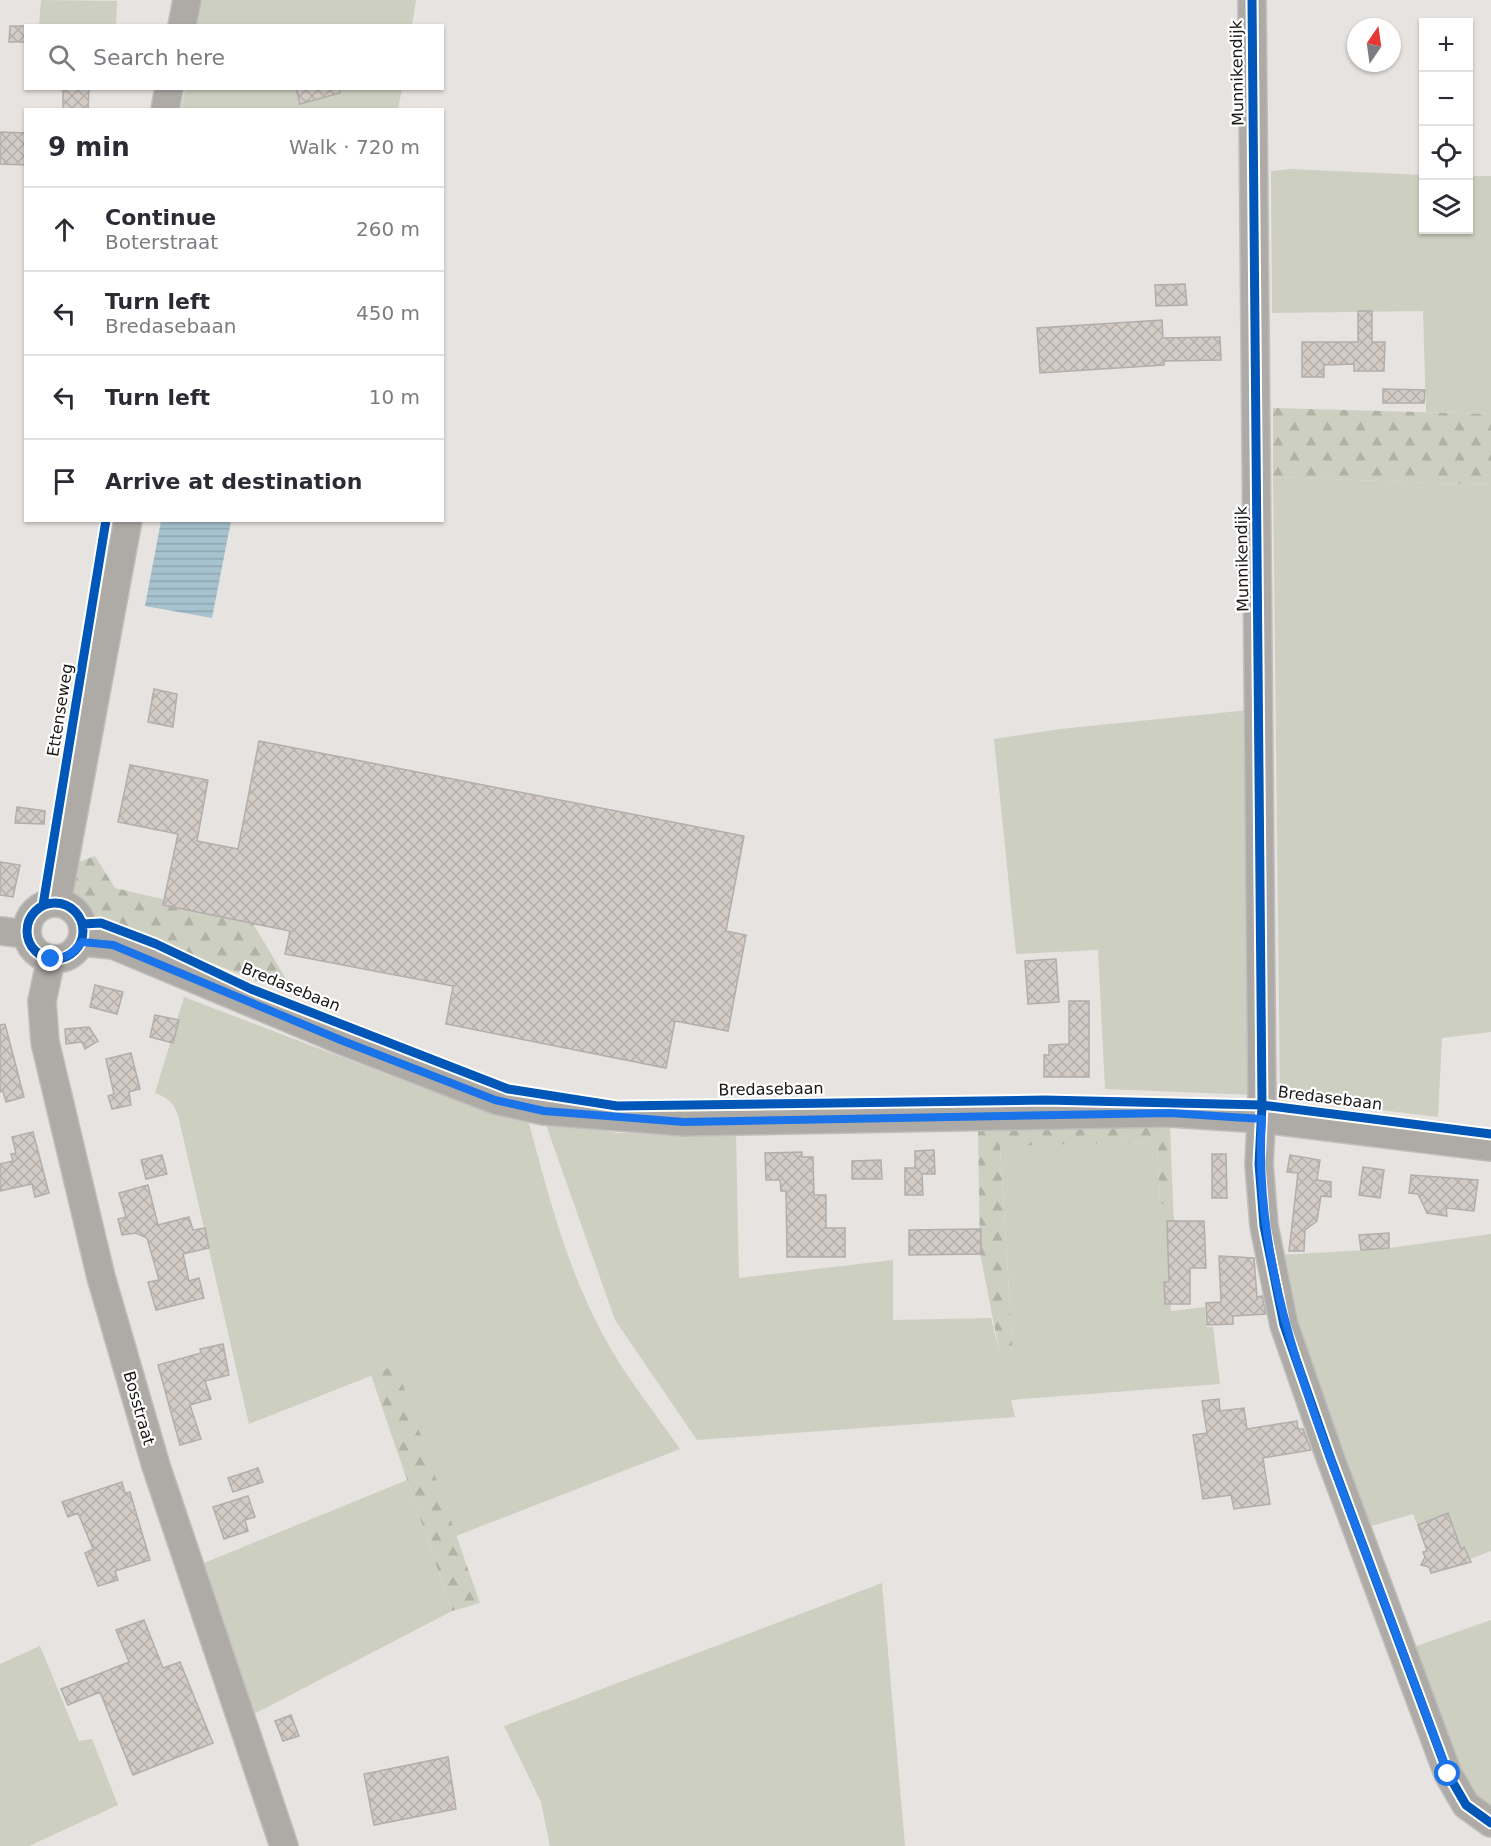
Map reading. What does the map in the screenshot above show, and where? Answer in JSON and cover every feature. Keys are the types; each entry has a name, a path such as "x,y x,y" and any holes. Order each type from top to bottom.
{"street":[{"path":"182,24 187,0"},
{"name":"Munnikendijk","path":"1252,0 1262,1119 1259,1164 1264,1226 1284,1325 1330,1457 1448,1774 1466,1805 1491,1823"},
{"path":"165,108 169,90"},
{"name":"Ettenseweg","path":"57,902 128,522"},
{"path":"57,902 69,906 78,914 83,924 82,942 75,952 64,958 51,959 39,955 13,932 28,922 43,904 57,902"},
{"name":"Bredasebaan","path":"82,942 113,945 217,990 484,1096 544,1111 684,1122 1170,1113 1262,1119 1491,1147"},
{"name":"Bosstraat","path":"51,959 42,1000 45,1042 101,1277 156,1466 284,1846"}],"green space":[{"path":"41,0 117,1 116,24 39,24"},
{"path":"202,0 416,0 412,24 197,24"},
{"path":"185,90 402,90 398,108 181,108"},
{"path":"1291,169 1419,175 1419,234 1473,234 1473,176 1491,176 1491,414 1426,412 1423,311 1272,313 1271,171"},
{"path":"1273,408 1491,414 1491,485 1273,477"},
{"path":"1273,477 1491,485 1491,1032 1442,1038 1438,1117 1280,1098"},
{"path":"1249,710 1255,1095 1105,1089 1098,950 1016,954 994,739 1060,729"},
{"path":"95,856 115,888 251,920 286,979 288,993 99,919 73,897 75,863"},
{"path":"184,997 428,1090 528,1120 564,1244 582,1292 622,1367 680,1449 456,1536 396,1366 249,1424 178,1115 170,1101 155,1093"},
{"path":"545,1122 619,1133 736,1134 739,1278 893,1260 893,1320 991,1318 1000,1355 1013,1354 1000,1145 1157,1142 1160,1203 1173,1203 1174,1221 1168,1222 1171,1311 1205,1307 1206,1327 1213,1327 1220,1384 1011,1400 1015,1417 697,1440 615,1320"},
{"path":"1170,1126 1173,1203 1160,1204 1157,1142 1000,1146 1013,1355 1000,1355 980,1253 978,1128"},
{"path":"1491,1234 1491,1551 1436,1572 1413,1514 1365,1528 1299,1332 1279,1255 1382,1249"},
{"path":"396,1365 480,1603 452,1611 371,1375"},
{"path":"407,1480 452,1611 248,1717 199,1565"},
{"path":"882,1583 905,1846 550,1846 541,1802 504,1726"},
{"path":"1491,1620 1491,1813 1472,1803 1411,1648"},
{"path":"40,1646 79,1741 92,1739 118,1805 29,1846 0,1846 0,1664"}],"water":[{"path":"161,522 231,522 212,618 145,606"}],"building":[{"path":"10,26 24,26 24,42 9,42"},
{"path":"63,90 89,90 88,108 63,108"},
{"path":"296,90 340,90 340,93 300,104"},
{"path":"0,132 24,133 24,165 0,164"},
{"path":"1185,284 1187,305 1156,306 1155,285"},
{"path":"1358,311 1372,311 1372,342 1385,342 1384,371 1354,371 1354,364 1324,365 1324,377 1302,377 1302,342 1358,342"},
{"path":"1162,320 1163,338 1220,337 1221,360 1164,361 1164,365 1040,373 1037,328"},
{"path":"1383,389 1425,390 1424,403 1383,403"},
{"path":"154,689 177,694 173,727 148,722"},
{"path":"259,741 744,836 726,931 746,935 728,1031 675,1021 666,1068 446,1024 453,986 285,954 290,931 163,905 178,834 118,822 130,765 208,780 197,841 238,849"},
{"path":"17,807 45,811 44,824 15,823"},
{"path":"0,862 20,865 13,897 0,895"},
{"path":"1056,959 1059,1002 1028,1004 1025,961"},
{"path":"95,985 123,992 117,1014 90,1007"},
{"path":"1069,1001 1089,1001 1089,1077 1044,1077 1044,1055 1049,1055 1049,1045 1069,1044"},
{"path":"155,1015 179,1020 173,1043 150,1037"},
{"path":"5,1024 24,1097 6,1102 3,1091 0,1092 0,1025"},
{"path":"89,1027 98,1041 85,1049 82,1042 66,1044 65,1029"},
{"path":"131,1053 140,1089 129,1092 131,1105 112,1109 108,1096 114,1094 106,1059"},
{"path":"33,1132 49,1193 35,1197 32,1184 0,1191 0,1164 13,1161 11,1154 16,1153 12,1137"},
{"path":"934,1150 935,1174 922,1174 923,1195 905,1195 905,1168 915,1168 915,1151"},
{"path":"802,1152 802,1157 813,1157 814,1195 826,1195 826,1228 845,1228 845,1257 787,1257 786,1191 781,1191 780,1180 766,1180 765,1153"},
{"path":"1212,1154 1226,1154 1227,1198 1212,1198"},
{"path":"162,1155 167,1174 146,1179 141,1160"},
{"path":"1290,1155 1320,1160 1317,1180 1331,1182 1331,1197 1321,1196 1317,1221 1305,1230 1304,1251 1289,1251 1298,1173 1287,1172"},
{"path":"881,1160 882,1179 852,1179 852,1161"},
{"path":"1363,1167 1384,1170 1380,1198 1359,1195"},
{"path":"1411,1175 1478,1180 1474,1211 1446,1208 1447,1216 1427,1213 1418,1194 1409,1193"},
{"path":"148,1185 158,1225 189,1217 193,1230 205,1228 209,1248 183,1254 189,1281 199,1278 204,1298 156,1310 148,1282 159,1280 147,1238 136,1233 122,1235 118,1219 126,1217 119,1193"},
{"path":"1167,1221 1204,1221 1206,1268 1190,1268 1190,1304 1165,1304 1164,1282 1169,1282"},
{"path":"981,1229 981,1254 909,1255 909,1230"},
{"path":"1389,1233 1389,1248 1361,1250 1359,1235"},
{"path":"1219,1256 1254,1258 1257,1297 1262,1296 1266,1314 1233,1316 1233,1324 1207,1325 1206,1303 1221,1302"},
{"path":"223,1344 229,1375 205,1381 211,1399 190,1405 201,1439 180,1445 158,1365 201,1353 200,1349"},
{"path":"1219,1399 1220,1411 1244,1408 1247,1429 1297,1421 1298,1429 1303,1429 1311,1450 1263,1458 1270,1504 1234,1509 1231,1495 1203,1499 1193,1435 1207,1433 1202,1401"},
{"path":"258,1468 263,1482 233,1492 228,1478"},
{"path":"122,1482 125,1493 130,1492 150,1560 115,1571 118,1580 98,1586 85,1553 93,1549 78,1513 68,1517 62,1502"},
{"path":"248,1496 255,1517 245,1520 248,1531 224,1539 213,1507"},
{"path":"1448,1513 1461,1549 1464,1547 1471,1562 1431,1573 1429,1567 1421,1565 1425,1557 1423,1552 1427,1551 1418,1525"},
{"path":"144,1620 163,1668 180,1662 213,1743 133,1775 100,1692 68,1705 61,1689 129,1662 116,1630"},
{"path":"291,1715 299,1736 283,1741 275,1721"},
{"path":"448,1757 456,1809 374,1825 364,1774"}],"cycle path":[{"path":"1252,0 1262,1105 1259,1164 1264,1226 1284,1325 1330,1457 1448,1774 1466,1805 1491,1823"},
{"path":"43,905 106,522"},
{"path":"49,903 61,903 71,907 79,915 83,931 79,947 71,955 61,959 49,959 39,955 31,947 27,937 27,925 31,915 39,907 49,903"},
{"path":"83,924 101,923 156,944 251,989 508,1089 617,1106 1045,1100 1262,1105 1491,1134"}],"route":[{"path":"51,959 64,958 75,952 82,942 113,945 207,986 495,1100 544,1111 684,1122 1170,1113 1262,1119 1259,1164 1264,1226 1284,1325 1330,1457 1448,1774"}]}
